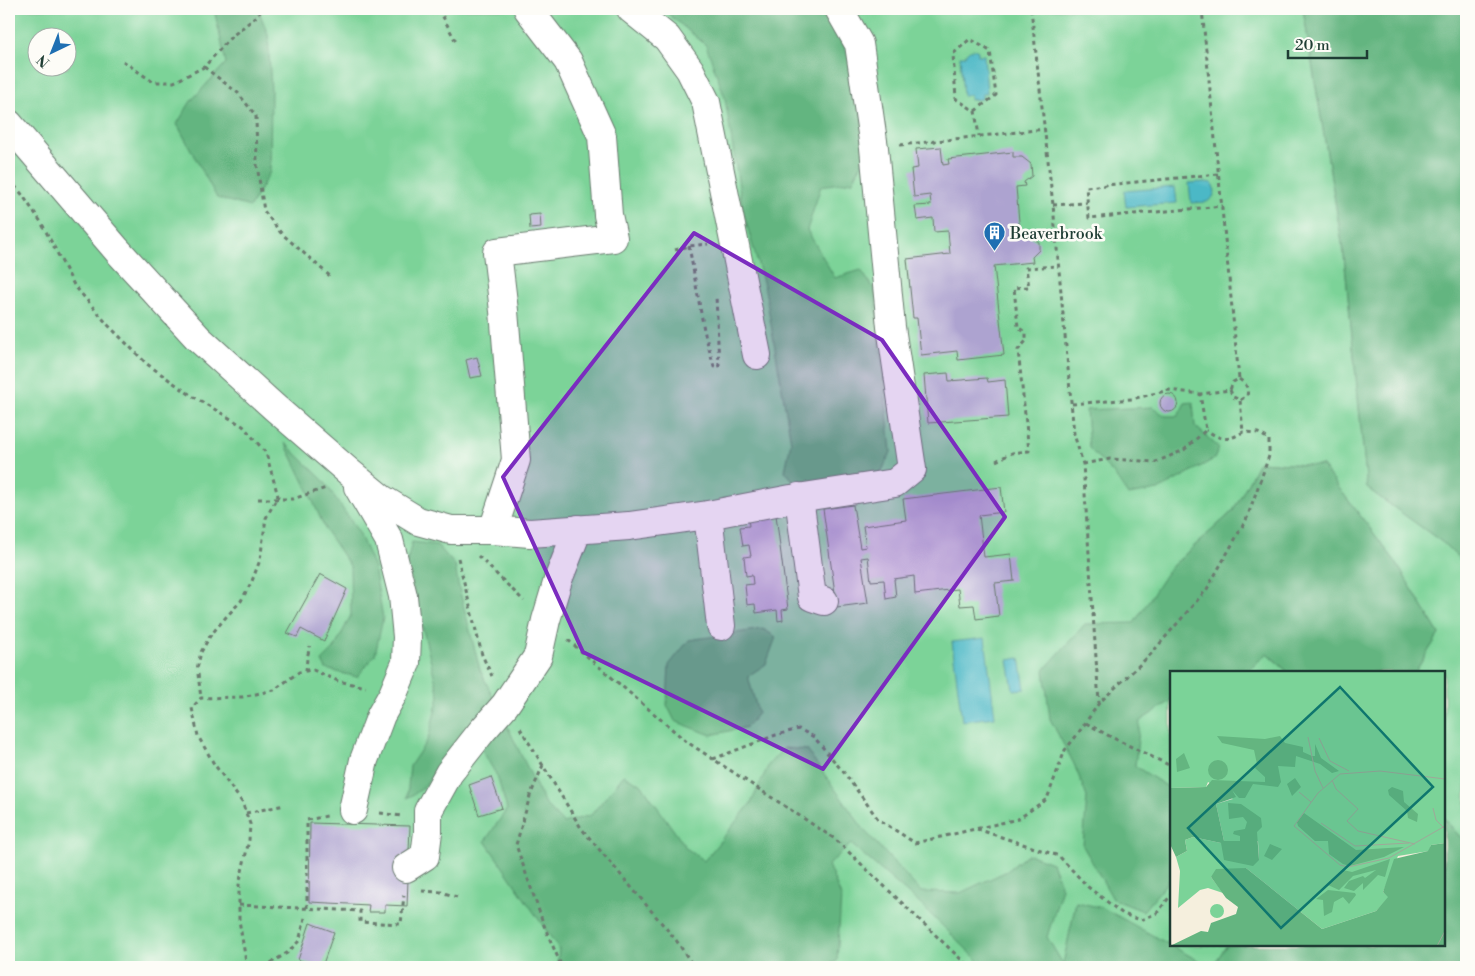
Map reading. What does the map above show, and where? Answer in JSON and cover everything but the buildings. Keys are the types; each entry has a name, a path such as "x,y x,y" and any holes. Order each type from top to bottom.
{"lane":[{"path":"493,530 516,460 504,311 496,252 613,238 608,215 602,136 568,61 528,9"},
{"path":"631,9 667,38 690,70 706,102 757,355"},
{"path":"342,479 418,520 451,530 493,530 530,533 629,526 708,515 799,497 895,483 912,469 891,326 874,148 859,44 839,9"},
{"path":"9,124 117,250 198,338 274,407 342,479 389,540 403,596 408,637 406,663 364,760 353,810"},
{"path":"799,497 812,597 824,601"},
{"path":"708,515 721,626"},
{"path":"389,540 399,528 418,520"},
{"path":"408,883 425,856 428,811 449,773 505,705 538,656 558,580 578,529"}],"path":[{"path":"123,60 153,82 174,82 204,67 231,37 257,16 262,9"},
{"path":"439,9 456,42"},
{"path":"1031,9 1053,205 1074,434 1082,464 1099,703"},
{"path":"1202,9 1218,174 1223,206 1238,379"},
{"path":"975,111 996,95 990,51 970,39 953,54 956,99 975,111 979,136"},
{"path":"204,67 238,93 256,116 257,165 264,211 281,233 331,277"},
{"path":"874,148 1045,129"},
{"path":"1218,174 1086,187 1089,218 1223,206"},
{"path":"9,180 21,192 41,222 74,285 108,325 147,364 192,396 242,426 266,453 278,496 266,518 260,560 252,581 241,601 210,636 202,652 198,669"},
{"path":"1053,205 1087,203"},
{"path":"675,250 689,246 714,244"},
{"path":"689,246 704,330 714,367 720,366 716,294"},
{"path":"996,461 1012,453 1029,451 1018,350 1026,341 1026,333 1018,327 1014,288 1029,287 1026,268 1059,266"},
{"path":"1238,379 1233,382 1230,390 1232,397 1240,400"},
{"path":"1238,379 1246,384 1249,390 1247,396 1240,400"},
{"path":"1072,404 1132,399 1169,390 1200,394 1230,390"},
{"path":"712,759 776,734 799,730 814,737 845,774 878,819 915,843 1018,819 1047,799 1065,750 1099,703 1150,655 1207,589 1247,518 1269,456 1269,439 1258,434 1242,432 1233,438 1219,438 1206,430 1200,394"},
{"path":"1240,400 1242,432"},
{"path":"1082,464 1110,459 1156,462 1184,450 1206,430"},
{"path":"258,499 293,498 342,479"},
{"path":"451,530 546,620 687,742 835,839 969,967"},
{"path":"451,530 482,654 493,678"},
{"path":"306,671 310,646"},
{"path":"247,967 238,920 239,885 249,840 250,824 242,802 214,764 198,736 192,708 201,698 242,697 274,690 299,672 313,670 338,681 393,694"},
{"path":"198,674 201,698"},
{"path":"505,705 582,828 676,940 694,967"},
{"path":"1086,723 1170,766"},
{"path":"543,765 530,796 516,844 544,928 562,967"},
{"path":"246,813 285,805"},
{"path":"307,908 307,820 353,810 428,819"},
{"path":"977,829 1059,856 1088,887 1123,914 1140,920 1157,913 1170,896"},
{"path":"239,905 360,911 360,922 401,924 408,883 457,897"},
{"path":"264,967 287,953 299,941 305,918"}],"highlighted area":[{"path":"694,233 882,340 1005,517 823,769 583,652 503,477"}],"green space":[{"name":"Beaverbrook","path":"9,9 1303,9 1344,255 1367,488 1442,542 1466,565 1466,844 1445,819 1445,671 1416,671 1439,634 1395,561 1322,466 1259,462 1233,511 1170,568 1287,671 1170,671 1170,946 1226,946 1212,967 1076,902 1063,967 9,967"},
{"path":"214,9 258,9 268,34 271,91 270,172 250,207 217,198 177,124 191,101 226,63"},
{"path":"662,9 823,9 841,39 857,77 866,155 853,181 821,186 807,230 835,278 861,270 875,291 891,452 878,479 800,489 785,471 791,442 765,289 743,211 725,98 706,45"},
{"path":"1303,9 1466,9 1466,565 1442,542 1367,488 1344,255"},
{"path":"1193,402 1195,426 1219,448 1214,459 1158,490 1128,495 1114,474 1089,448 1086,410 1153,407 1165,416 1178,416 1185,403"},
{"path":"285,443 324,481 359,533 374,567 383,618 375,655 357,677 326,669 322,661 334,649 351,615 350,566 326,531"},
{"path":"1259,462 1322,466 1395,561 1439,634 1416,671 1287,671 1267,653 1248,671 1170,671 1170,702 1140,721 1135,766 1170,788 1170,879 1143,911 1113,899 1083,846 1087,797 1074,764 1050,719 1044,670 1085,624 1134,623 1170,568 1233,511"},
{"path":"412,542 437,545 455,565 480,670 545,804 563,823 591,815 624,775 642,785 686,848 704,861 751,803 769,764 784,748 807,750 865,831 921,892 960,893 1007,871 1028,854 1052,863 1062,888 1047,937 1063,964 1076,902 1103,908 1210,967 985,967 920,904 851,844 828,865 841,896 837,961 822,967 557,967 559,949 485,841 507,809 497,776 482,750 466,735 422,789 407,798 410,766 428,739 439,696 407,562"},
{"path":"763,629 776,637 766,664 748,676 758,713 747,727 711,735 675,721 667,705 669,665 689,640"},
{"path":"1445,819 1466,844 1466,967 1212,967 1226,946 1445,946"}],"water":[{"path":"974,49 978,51 978,55 984,55 987,93 982,94 982,99 970,100 970,95 963,96 960,56 965,56 968,51"},
{"path":"1189,183 1212,183 1215,191 1213,197 1207,202 1191,203"},
{"path":"1175,187 1177,203 1126,207 1124,191"},
{"path":"985,638 995,717 962,721 952,642"},
{"path":"1020,658 1025,689 1013,690 1008,660"}],"place":[{"name":"Beaverbrook","path":"994,252"}]}
